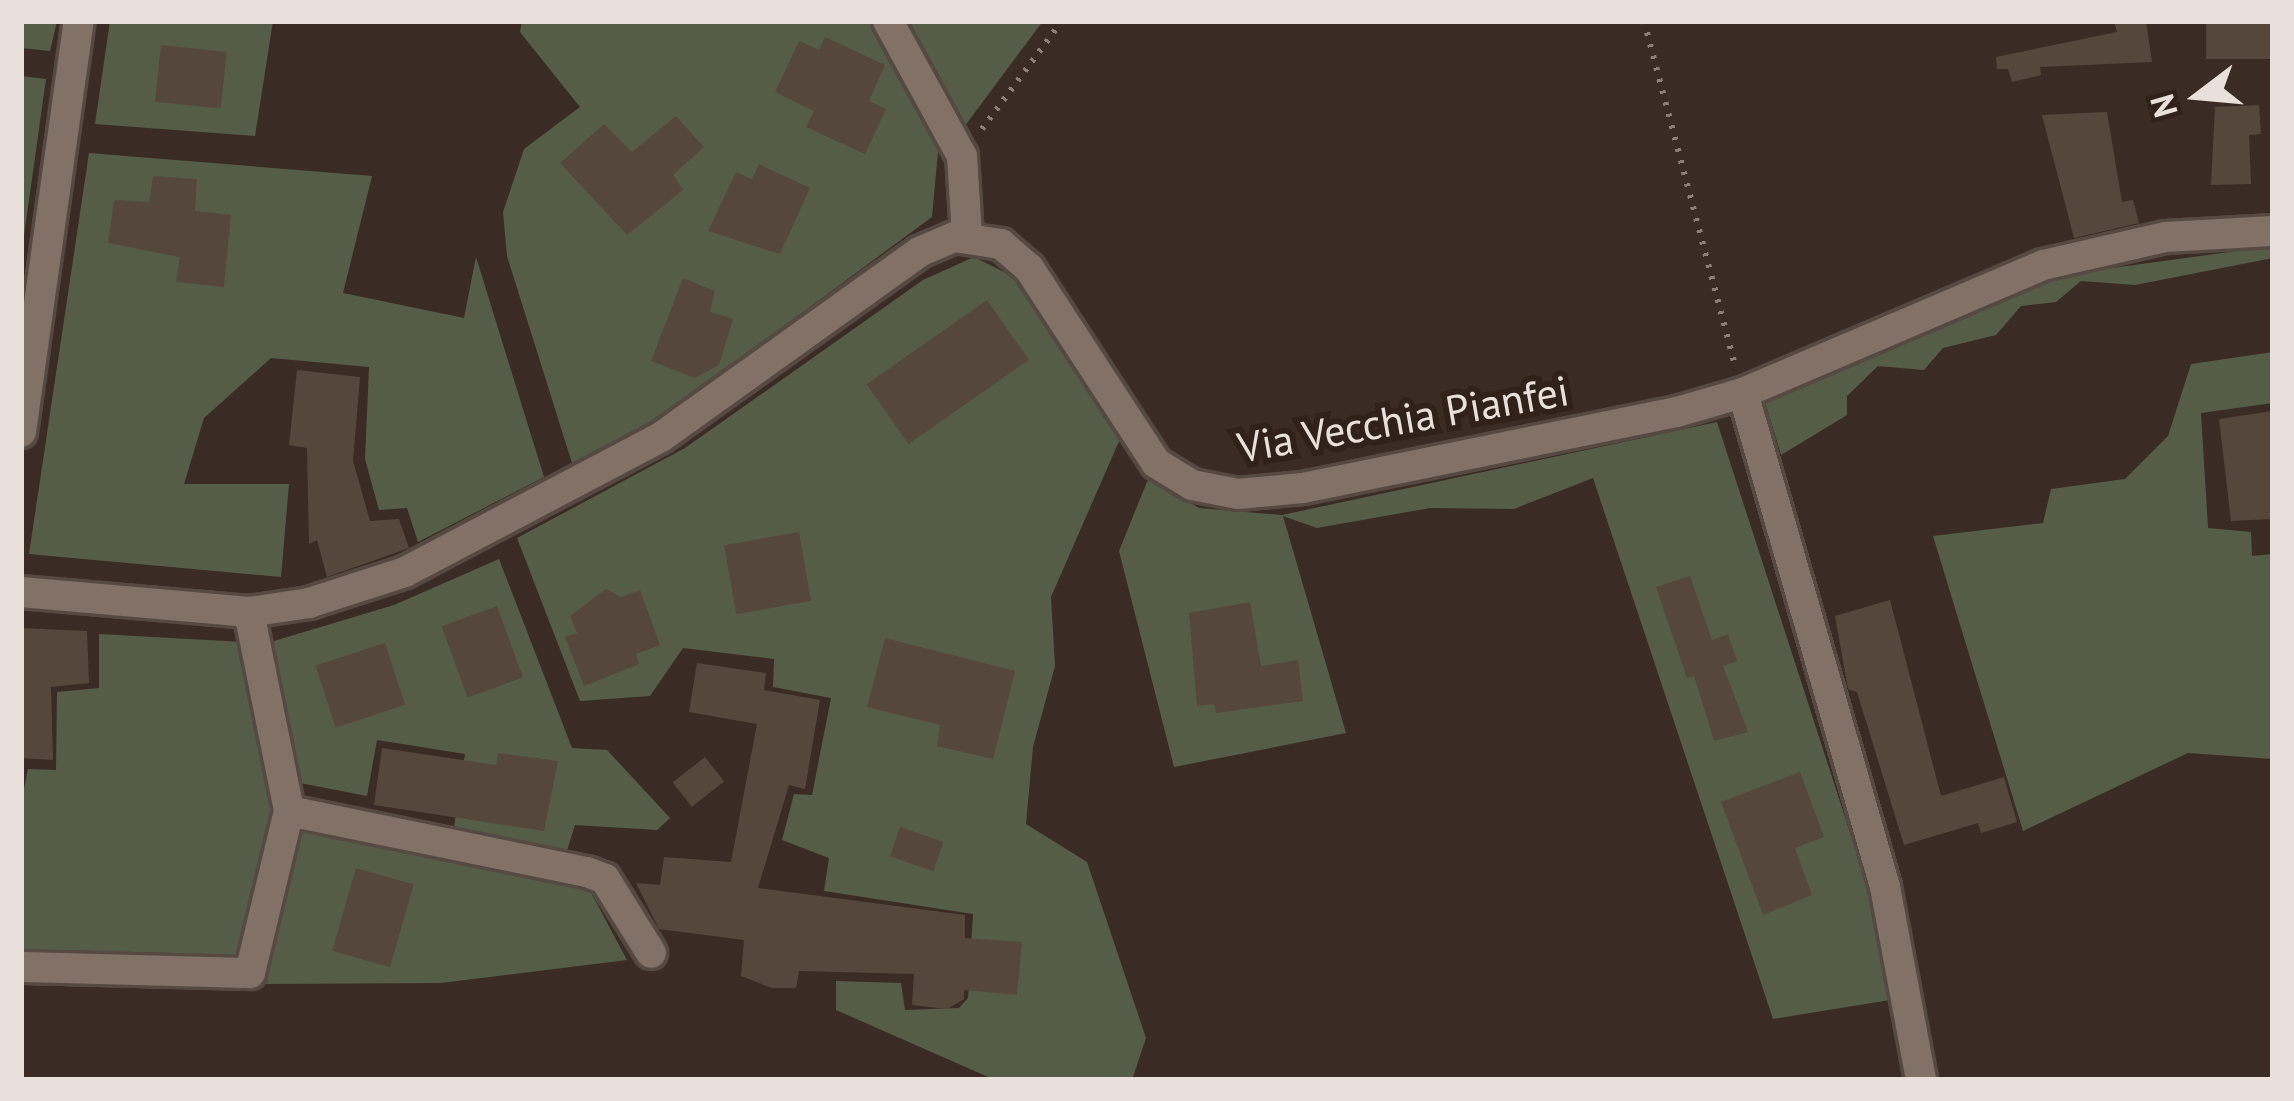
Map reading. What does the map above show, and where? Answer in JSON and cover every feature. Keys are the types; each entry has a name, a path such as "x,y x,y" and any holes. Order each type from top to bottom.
{"street":[{"path":"21,432 79,21"},
{"path":"21,592 250,612 309,603 405,572 566,490 697,414 919,252 967,236 962,156 888,21"},
{"name":"Via Vecchia Pianfei","path":"967,236 1001,244 1029,268 1143,449 1173,477 1212,491 1303,488 1742,393 2043,265 2165,237 2273,231"},
{"path":"1742,393 1885,887 1921,1080"},
{"path":"21,967 250,973 289,812 250,612"},
{"path":"289,812 605,879 651,953"}],"path":[{"path":"962,156 1062,21"},
{"path":"1644,21 1742,393"}],"green space":[{"path":"21,21 57,21 50,51 21,48"},
{"path":"110,21 273,21 255,136 95,124"},
{"path":"522,21 875,21 939,141 932,217 655,421 572,463 507,256 503,212 524,149 580,107 520,32"},
{"path":"897,21 1043,21 958,135"},
{"path":"21,76 46,79 21,257"},
{"path":"89,153 372,176 343,293 464,318 476,257 544,477 418,542 407,508 379,510 365,459 369,367 271,358 204,418 184,484 289,484 281,577 29,554"},
{"path":"2273,246 2273,258 2135,285 2081,281 2056,302 2021,306 1996,335 1943,348 1924,370 1878,366 1847,396 1847,415 1781,455 1765,402 1909,330 2069,274"},
{"path":"974,257 1010,275 1027,294 1120,439 1051,597 1055,666 1033,747 1026,824 1087,862 1146,1038 1132,1080 995,1080 836,1010 836,981 901,983 905,1010 959,1008 968,998 973,914 824,891 829,858 782,840 794,794 812,795 831,698 773,687 774,659 683,648 650,696 580,701 517,538 685,448 923,280"},
{"path":"2273,352 2273,403 2201,413 2208,528 2251,532 2252,556 2273,554 2273,759 2188,753 2023,831 1933,536 2043,523 2051,489 2125,479 2168,436 2191,364"},
{"path":"1717,422 1868,888 1890,1000 1773,1019 1593,478 1514,509 1430,508 1317,528 1283,516 1346,733 1174,767 1119,551 1149,477 1199,508 1282,515"},
{"path":"499,559 572,748 607,750 670,818 657,830 575,825 565,857 453,834 465,754 377,740 367,796 295,782 264,644 394,605"},
{"path":"99,634 243,642 277,812 244,963 21,958 21,804 28,769 56,770 57,692 99,688"},
{"path":"296,824 587,885 627,960 441,983 257,984"}],"building":[{"path":"2114,21 2146,21 2152,62 2040,67 2041,75 2012,82 2008,69 1997,69 1996,57 2117,32"},
{"path":"2206,21 2273,21 2273,59 2206,59"},
{"path":"825,37 885,65 869,101 886,109 865,154 806,127 814,111 775,92 799,41 819,50"},
{"path":"161,45 227,52 221,109 155,102"},
{"path":"2259,105 2261,134 2249,135 2251,184 2211,185 2215,107"},
{"path":"2107,112 2122,202 2133,200 2139,223 2074,238 2042,115"},
{"path":"676,116 704,147 673,175 683,190 627,235 560,163 604,124 632,152"},
{"path":"759,164 810,188 780,254 708,231 736,172 752,179"},
{"path":"153,176 197,179 195,211 231,215 224,287 176,282 180,257 108,243 114,200 149,202"},
{"path":"683,278 715,291 710,312 733,319 719,365 695,378 651,361"},
{"path":"987,300 1029,360 908,444 867,384"},
{"path":"297,370 360,377 353,461 370,521 399,519 409,548 327,577 317,540 309,544 307,448 289,445"},
{"path":"2273,411 2273,519 2231,521 2219,419"},
{"path":"799,532 811,601 736,614 724,545"},
{"path":"1690,576 1712,640 1728,634 1737,661 1723,666 1748,732 1714,741 1694,676 1687,678 1656,587"},
{"path":"606,589 621,597 640,590 660,645 636,654 639,664 584,686 565,637 577,633 570,616"},
{"path":"1890,600 1941,796 2004,777 2017,822 1981,833 1978,823 1904,845 1857,692 1848,689 1835,616"},
{"path":"1250,602 1261,666 1298,660 1303,701 1216,713 1214,704 1197,706 1189,613"},
{"path":"497,606 523,677 468,698 442,626"},
{"path":"21,628 87,631 89,683 51,687 53,760 21,758"},
{"path":"885,638 1015,671 993,759 937,746 940,725 867,707"},
{"path":"385,643 405,705 336,727 316,666"},
{"path":"697,663 766,673 764,690 820,700 805,789 789,785 758,888 965,915 965,938 1022,942 1017,995 964,990 964,999 947,1009 912,1005 914,974 799,971 796,988 772,988 741,976 744,940 659,929 636,883 660,885 664,857 731,862 757,724 689,712"},
{"path":"382,748 496,765 498,753 558,761 544,831 374,805"},
{"path":"705,757 724,781 692,807 673,782"},
{"path":"1800,772 1824,837 1795,848 1812,895 1763,915 1721,802"},
{"path":"900,827 943,842 933,871 890,856"},
{"path":"356,868 414,885 390,967 332,951"}]}
